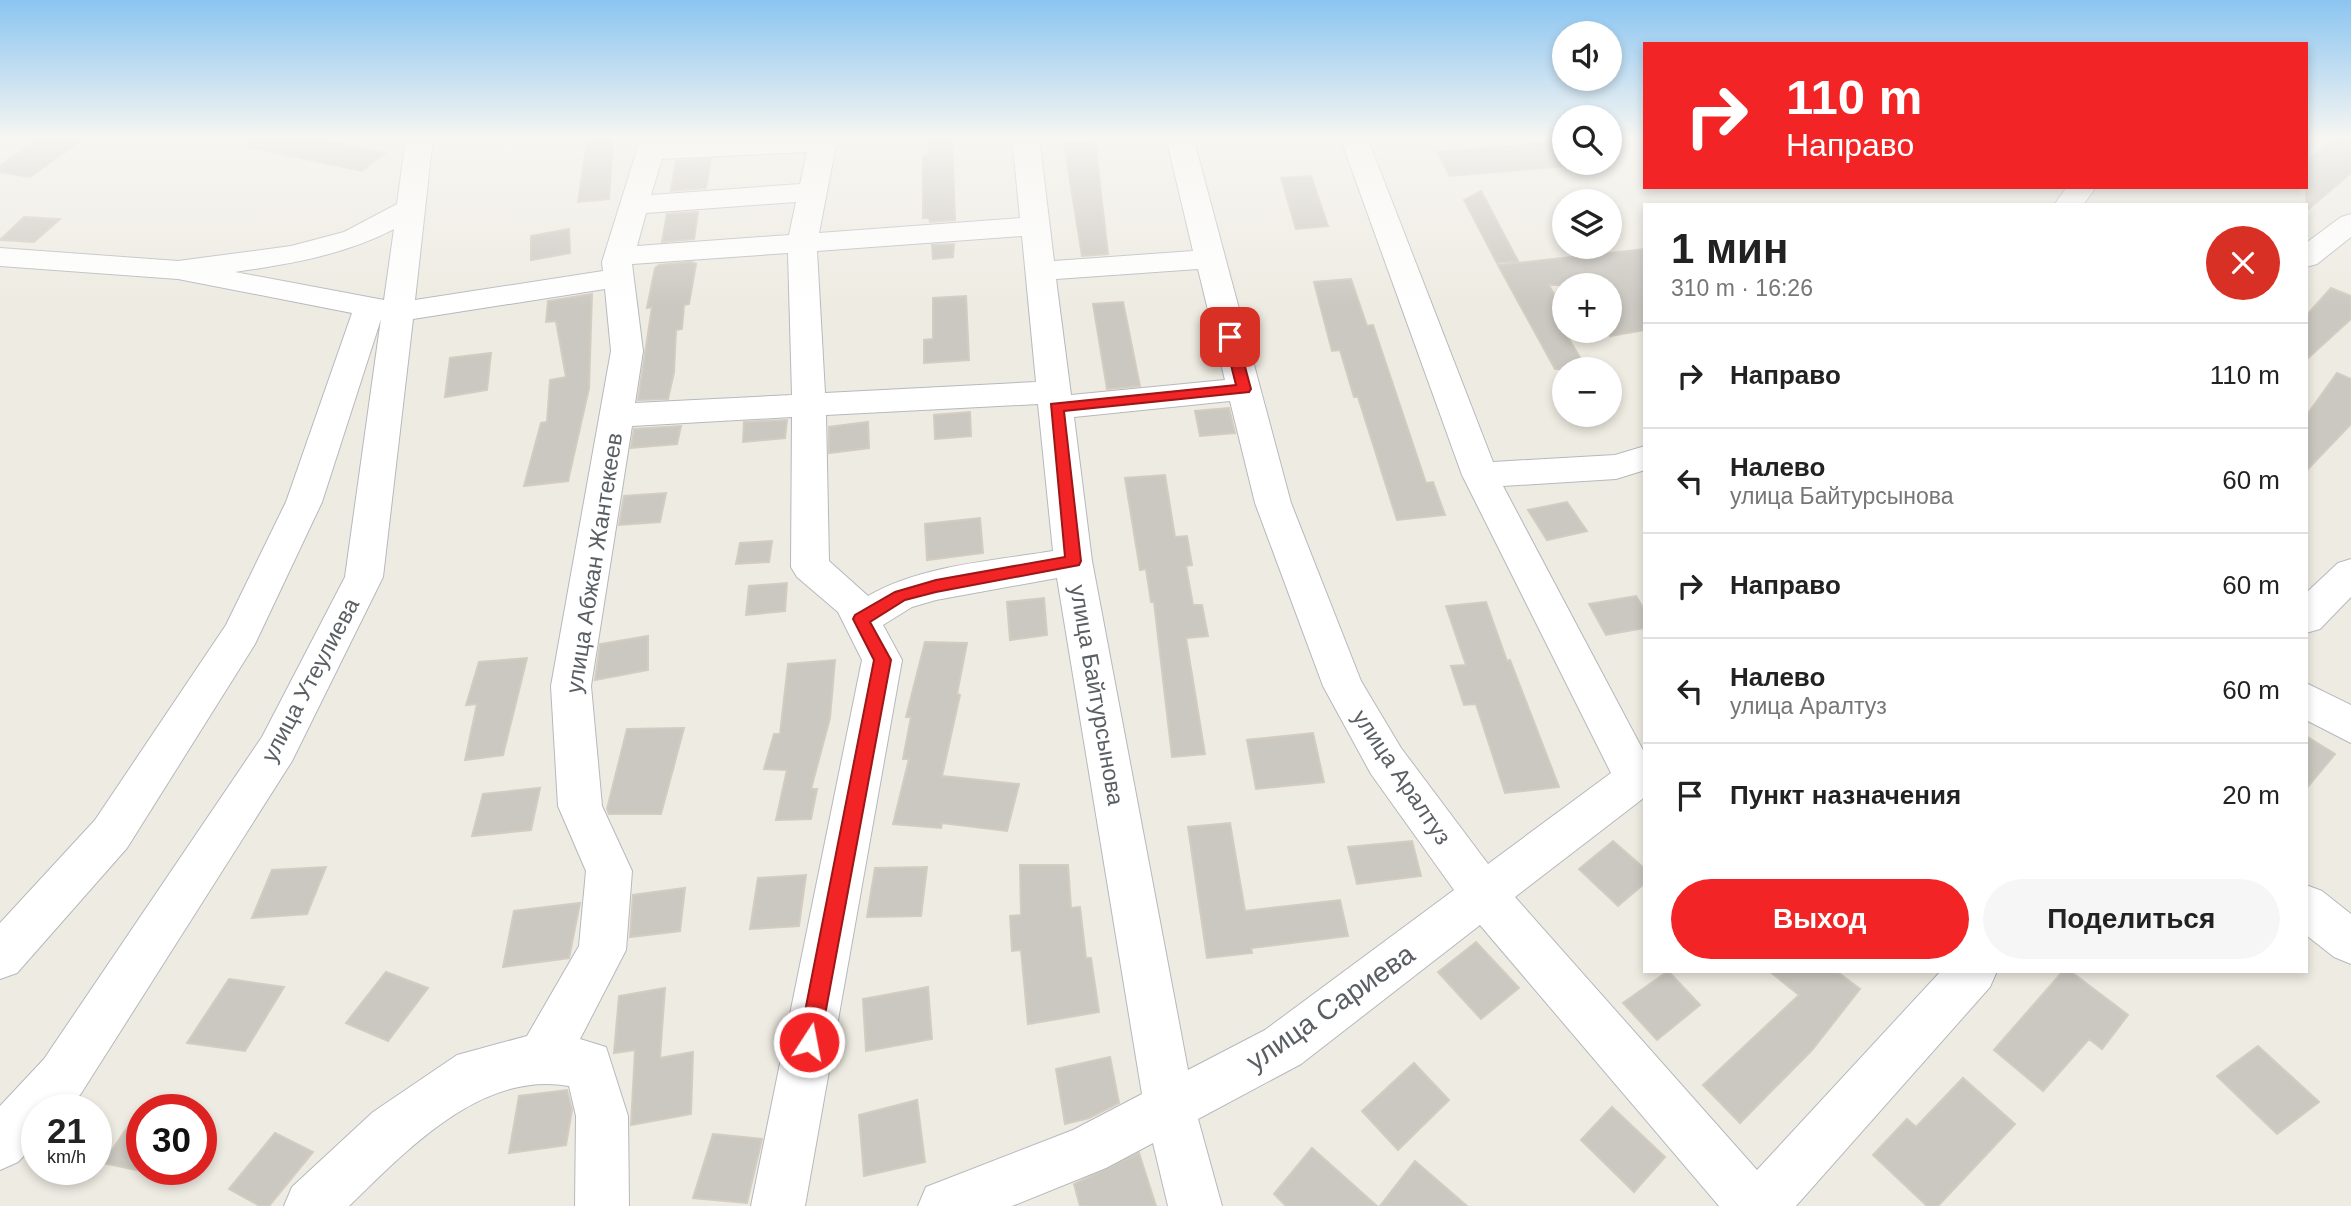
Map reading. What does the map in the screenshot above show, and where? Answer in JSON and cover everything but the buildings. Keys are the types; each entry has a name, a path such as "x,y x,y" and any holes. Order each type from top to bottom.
{"street":[{"name":"улица Утеулиева","path":"0,1144 62,1077 277,748 364,577 383,310 412,193"},
{"name":"улица Абжан Жантекеев","path":"543,1057 602,950 609,871 580,806 571,686 627,351 619,267 639,193"},
{"path":"635,205 795,193"},
{"path":"778,1206 882,660 852,602 810,567 809,405 802,243 812,193"},
{"name":"улица Байтурсынова","path":"1033,193 1073,561 1170,1108 1195,1206"},
{"name":"улица Аралтуз","path":"1193,193 1273,503 1343,686 1386,761 1484,895 1754,1206"},
{"path":"1374,193 1480,475 1640,776"},
{"path":"178,270 293,255 354,238 410,209"},
{"path":"2308,256 2351,223"},
{"path":"0,257 178,270 383,310 619,267 802,243 1037,226"},
{"path":"1042,271 1210,259"},
{"path":"0,957 111,834 241,634 304,502 383,310"},
{"path":"616,415 809,405 1056,400 1244,389"},
{"path":"1480,475 1616,467 1643,459"},
{"path":"861,619 900,596 936,586 1073,561"},
{"path":"2308,616 2351,573"},
{"path":"2308,700 2351,726"},
{"name":"улица Сариева","path":"945,1206 1088,1150 1283,1047 1640,776"},
{"path":"2308,908 2351,942"},
{"path":"1760,1206 1971,973"},
{"path":"311,1206 391,1130 475,1073 543,1057 587,1065 602,1116 602,1206"}],"route":[{"path":"809,1042 882,660 861,619 900,596 936,586 1073,561 1056,408 1244,389 1230,337"}]}
